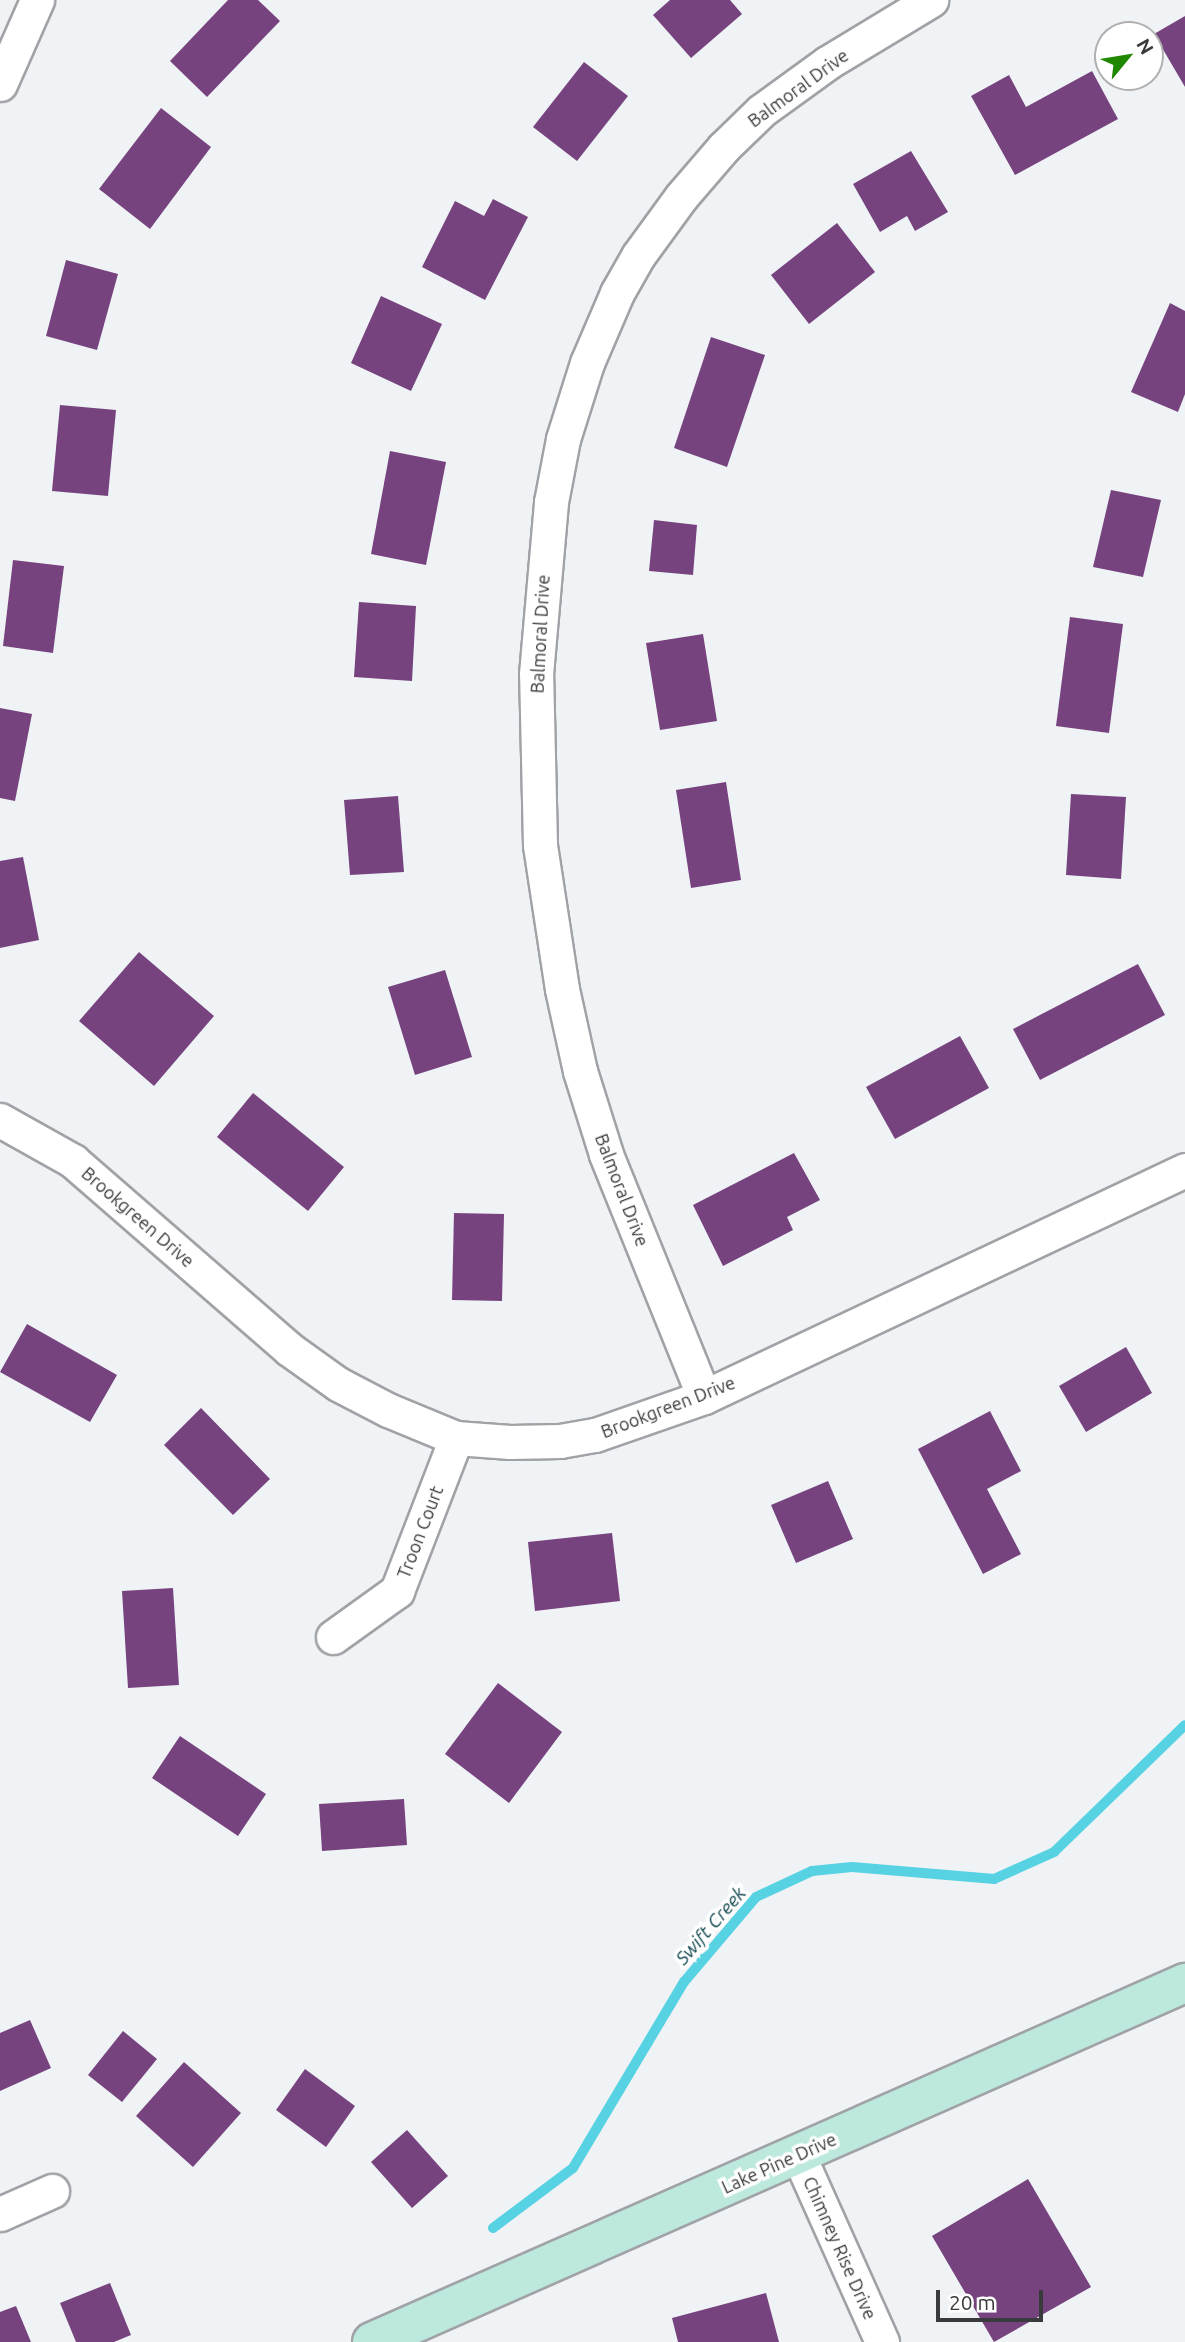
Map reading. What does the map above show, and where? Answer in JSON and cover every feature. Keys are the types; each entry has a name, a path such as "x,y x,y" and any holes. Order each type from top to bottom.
{"street":[{"path":"0,84 37,0"},
{"name":"Balmoral Drive","path":"704,1397 606,1154 580,1071 562,989 540,845 536,687 541,588 551,502 563,439 587,363 617,293 638,256 681,197 761,111 827,63 931,0"},
{"name":"Brookgreen Drive","path":"0,1120 73,1161 289,1349 338,1384 387,1410 456,1438 510,1442 560,1441 595,1435 704,1397 1185,1170"},
{"name":"Troon Court","path":"333,1637 397,1591 456,1438"},
{"name":"Lake Pine Drive","path":"372,2342 1185,1983"},
{"name":"Chimney Rise Drive","path":"798,2154 882,2342"},
{"path":"0,2214 52,2191"}],"building":[{"path":"228,0 258,0 280,21 207,97 170,61"},
{"path":"670,0 730,0 742,14 691,58 653,15"},
{"path":"1185,16 1185,87 1164,51 1164,28"},
{"path":"584,62 628,96 577,161 533,127"},
{"path":"1092,71 1094,91 1103,91 1118,119 1015,175 971,96 1009,75 1026,107"},
{"path":"161,108 211,147 150,229 99,189"},
{"path":"911,151 948,212 915,231 907,216 880,232 853,184"},
{"path":"493,199 528,217 485,300 422,267 455,201 484,216"},
{"path":"837,223 875,272 809,324 771,275"},
{"path":"66,260 118,274 97,350 46,336"},
{"path":"381,296 442,324 411,391 351,363"},
{"path":"1170,303 1185,311 1185,394 1178,412 1131,392"},
{"path":"711,337 765,355 727,467 674,448"},
{"path":"60,405 116,410 108,496 52,491"},
{"path":"390,451 446,462 426,565 371,554"},
{"path":"1111,490 1161,500 1143,577 1093,567"},
{"path":"654,520 697,525 693,575 649,571"},
{"path":"13,560 64,566 53,653 3,646"},
{"path":"359,602 416,606 412,681 354,677"},
{"path":"1070,617 1123,624 1109,733 1056,726"},
{"path":"703,634 717,721 660,730 646,643"},
{"path":"0,708 32,714 15,801 0,798"},
{"path":"726,782 741,880 691,888 676,790"},
{"path":"1071,794 1126,797 1121,879 1066,875"},
{"path":"398,796 404,872 350,875 344,800"},
{"path":"23,857 39,940 0,948 0,861"},
{"path":"139,952 214,1016 154,1086 79,1021"},
{"path":"1138,964 1165,1015 1040,1080 1013,1029"},
{"path":"445,970 472,1057 415,1075 388,987"},
{"path":"960,1036 989,1088 895,1139 866,1087"},
{"path":"253,1093 344,1167 308,1211 217,1137"},
{"path":"794,1153 820,1200 787,1217 793,1230 723,1266 693,1205"},
{"path":"454,1213 504,1214 502,1301 452,1300"},
{"path":"27,1324 117,1375 90,1422 0,1372"},
{"path":"1126,1347 1152,1393 1086,1432 1059,1386"},
{"path":"201,1408 270,1479 233,1515 164,1445"},
{"path":"990,1411 1021,1471 987,1489 1021,1554 983,1574 918,1449"},
{"path":"828,1481 853,1539 796,1563 771,1505"},
{"path":"612,1533 620,1601 535,1611 528,1542"},
{"path":"173,1588 179,1685 128,1688 122,1591"},
{"path":"498,1683 562,1732 509,1803 445,1754"},
{"path":"180,1736 266,1794 238,1836 152,1778"},
{"path":"404,1799 407,1845 322,1851 319,1804"},
{"path":"30,2020 51,2068 0,2091 0,2033"},
{"path":"123,2031 157,2059 122,2102 88,2075"},
{"path":"184,2062 241,2113 193,2167 136,2116"},
{"path":"305,2069 355,2106 326,2147 276,2110"},
{"path":"407,2130 448,2176 412,2208 371,2162"},
{"path":"1028,2179 1091,2287 994,2342 932,2236"},
{"path":"110,2283 131,2335 114,2342 76,2342 60,2303"},
{"path":"766,2293 779,2342 678,2342 672,2318"},
{"path":"16,2306 31,2342 0,2342 0,2312"}],"waterway":[{"name":"Swift Creek","path":"493,2228 573,2168 684,1982 756,1897 812,1871 852,1867 994,1879 1054,1852 1185,1725"}]}
